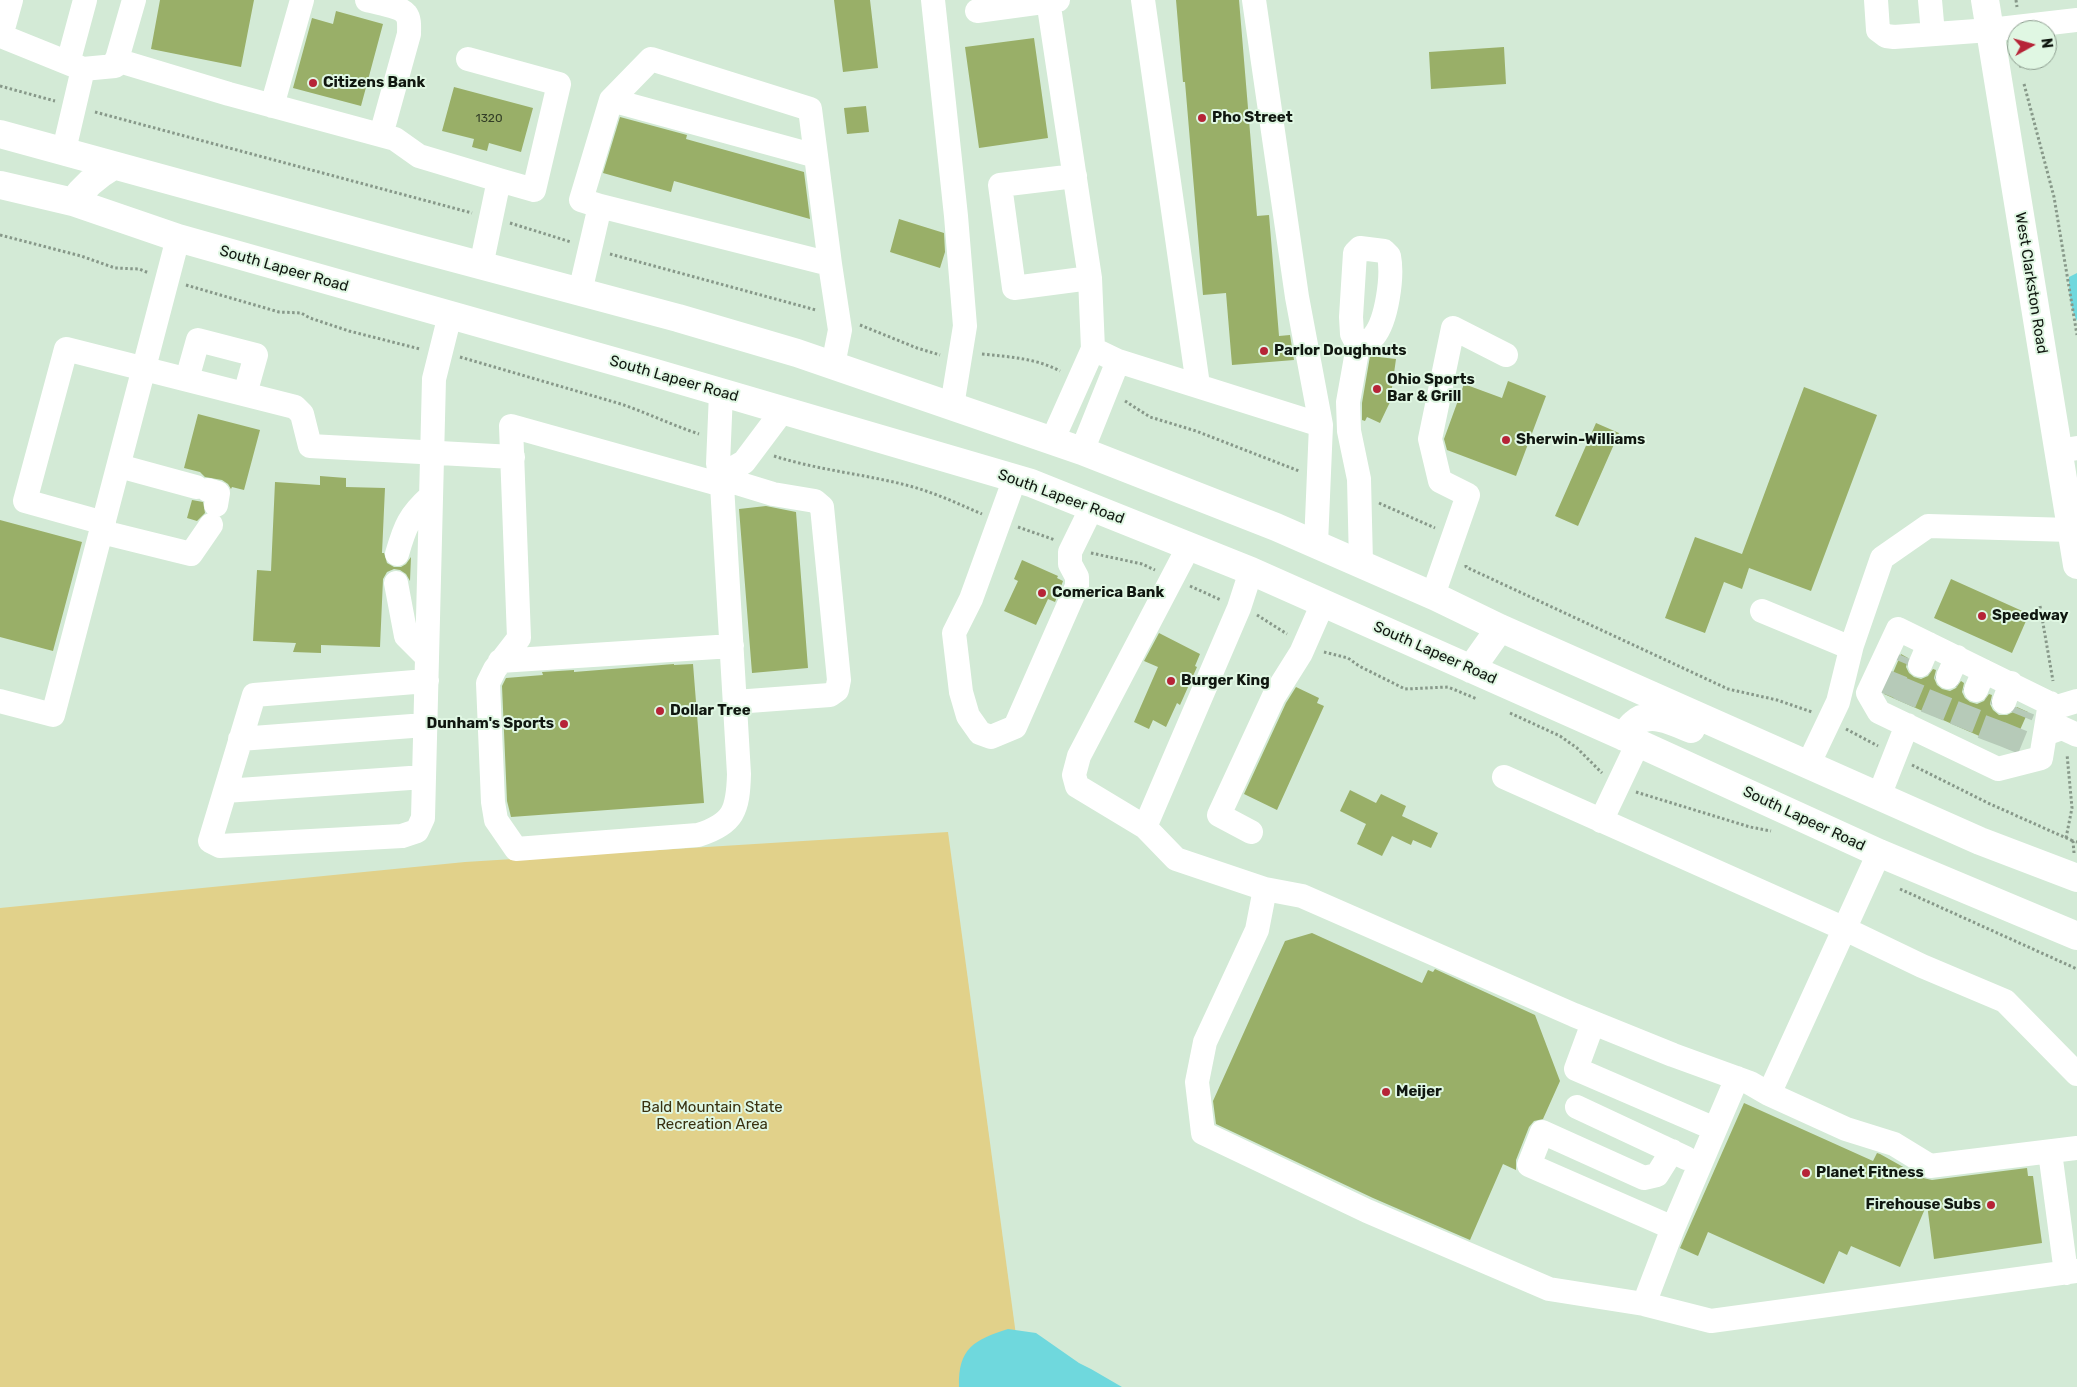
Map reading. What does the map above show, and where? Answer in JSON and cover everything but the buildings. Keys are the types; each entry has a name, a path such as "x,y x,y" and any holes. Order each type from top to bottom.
{"main road":[{"name":"West Clarkston Road","path":"1985,0 2068,449 2071,530 2077,565"},
{"path":"0,134 678,318 833,365 1082,451 1361,563 1433,595 1500,628 1980,842 2077,878"},
{"path":"73,202 84,186 113,166"},
{"name":"South Lapeer Road","path":"0,185 73,202 178,238 1015,478 1251,571 1879,853 2077,936"},
{"path":"1470,669 1500,628"},
{"path":"1631,740 1635,722 1647,717 1661,718 1679,724 1853,801 1885,799"}],"street":[{"path":"11,0 1,36 75,66 115,66 134,0"},
{"path":"64,150 85,0"},
{"path":"272,106 302,0"},
{"path":"366,0 401,10 406,14 409,23 409,34 381,135"},
{"path":"933,0 956,216 965,326 952,406"},
{"path":"977,11 1052,0 1090,278 1093,350 1052,441"},
{"path":"1143,0 1198,385"},
{"path":"1254,0 1297,297 1321,425 1316,544"},
{"path":"1876,0 1878,30 1886,36 1990,30 2077,20"},
{"path":"1930,0 1933,34"},
{"path":"830,264 582,200 611,100 651,59 810,109 840,330 833,365"},
{"path":"116,60 272,106 394,139 419,156 534,190 559,84 468,60"},
{"path":"611,100 816,156"},
{"path":"1075,176 1000,185 1014,288 1090,278"},
{"path":"481,266 499,180"},
{"path":"580,292 600,206"},
{"path":"0,701 53,714 178,238"},
{"path":"426,681 254,695 210,841 220,846 402,836 417,831 423,818 434,379 450,315"},
{"path":"1433,595 1468,495 1440,481 1430,439 1453,328 1506,355"},
{"path":"187,379 198,340 256,355 245,394"},
{"path":"1358,346 1348,402 1349,431 1359,479 1361,563"},
{"path":"119,466 208,502 191,554 25,501 66,349 295,407 302,414 310,446 513,457"},
{"path":"1093,350 1118,361 1321,425"},
{"path":"1082,451 1118,361"},
{"path":"721,393 718,464 724,479 735,702 740,774 739,794 733,814 717,829 698,835 516,849 496,820 493,802 488,683 500,661 519,638 512,426 724,479 773,494 815,501 822,507 838,680 837,690 830,695 735,702"},
{"path":"724,479 744,462 783,410"},
{"path":"1015,478 971,599 954,633 961,692 968,716 980,733 990,737 1014,727 1019,718 1077,586 1077,577 1070,564 1070,552 1092,507"},
{"path":"396,554 404,528 415,510 431,496"},
{"path":"1808,765 1838,702 1851,648 1882,558 1928,526 2071,530"},
{"path":"1189,546 1078,756 1074,775 1076,786 1145,827 1176,859 1266,889 1302,896 1593,1022 1673,1055 1750,1083 1769,1094 1846,1129 1894,1144 1930,1166 2077,1148"},
{"path":"1145,827 1239,608 1251,571"},
{"path":"396,583 406,636 427,657"},
{"path":"1251,832 1218,815 1274,696 1301,653 1323,603"},
{"path":"1762,611 1851,648"},
{"path":"2024,698 2045,734 2041,758 1994,755 1904,715 1868,693 1898,629 1916,650 2024,698 2057,706 2077,701"},
{"path":"500,661 732,646"},
{"path":"1885,799 1904,715"},
{"path":"240,739 425,725"},
{"path":"2045,734 2062,728 2077,735"},
{"path":"1601,821 1631,740"},
{"path":"225,791 424,776"},
{"path":"1504,777 2005,1002 2077,1074"},
{"path":"1769,1094 1879,853"},
{"path":"1266,889 1257,930 1205,1042 1197,1082 1203,1133 1367,1211 1549,1289 1644,1304 1711,1321 2071,1272 2050,1152"},
{"path":"1593,1022 1576,1069 1715,1129"},
{"path":"1644,1304 1673,1228 1737,1078"},
{"path":"1577,1106 1700,1164"},
{"path":"1672,1151 1657,1175 1644,1178 1542,1132 1529,1165 1673,1228"}],"path":[{"path":"2021,70 2054,197 2077,335"}],"green space":[{"name":"Bald Mountain State Recreation Area","path":"948,832 1023,1387 0,1387 0,908 465,862"}],"water":[{"path":"2077,273 2077,321 2071,305 2069,277"},
{"path":"1008,1329 1036,1333 1079,1363 1122,1387 959,1387 961,1363 970,1348 986,1337"}],"tunnel":[{"path":"1887,695 1903,656"},
{"path":"1904,703 1920,665"},
{"path":"1932,716 1948,677"},
{"path":"1961,728 1976,690"},
{"path":"1989,742 2004,702"},
{"path":"2007,749 2023,710"}],"place":[{"name":"Citizens Bank","path":"313,83"},
{"name":"Pho Street","path":"1202,118"},
{"name":"Parlor Doughnuts","path":"1264,351"},
{"name":"Ohio Sports Bar & Grill","path":"1377,389"},
{"name":"Sherwin-Williams","path":"1506,440"},
{"name":"Comerica Bank","path":"1042,593"},
{"name":"Speedway","path":"1982,616"},
{"name":"Burger King","path":"1171,681"},
{"name":"Dollar Tree","path":"660,711"},
{"name":"Dunham's Sports","path":"564,724"},
{"name":"Meijer","path":"1386,1092"},
{"name":"Planet Fitness","path":"1806,1173"},
{"name":"Firehouse Subs","path":"1991,1205"}]}
